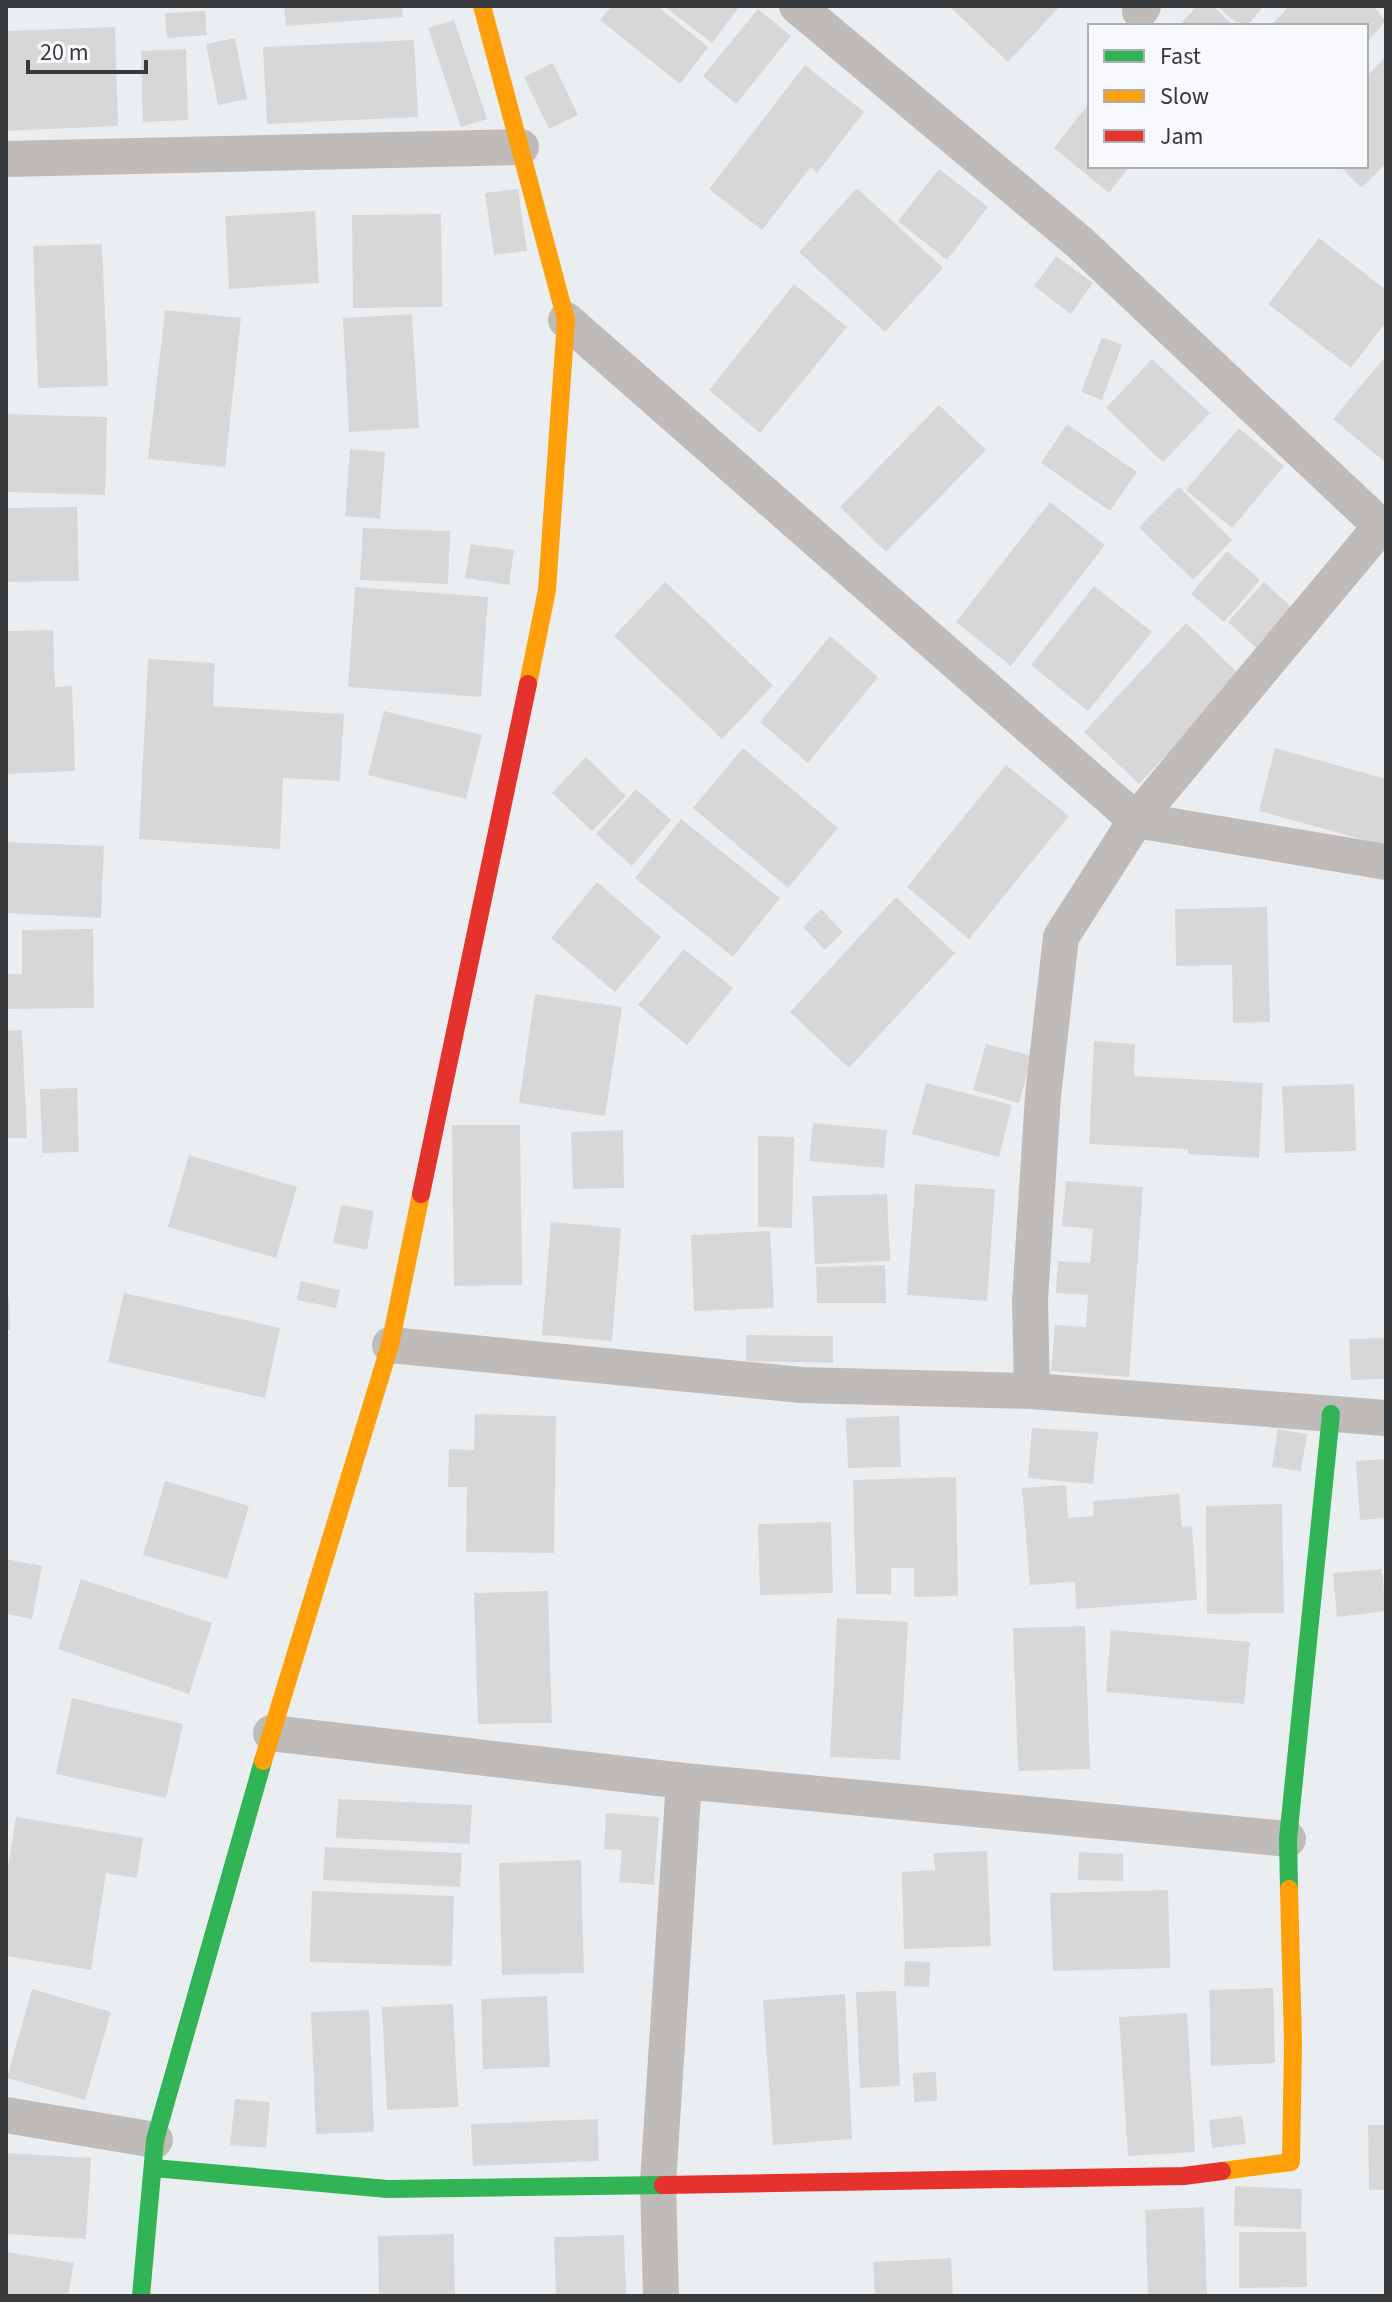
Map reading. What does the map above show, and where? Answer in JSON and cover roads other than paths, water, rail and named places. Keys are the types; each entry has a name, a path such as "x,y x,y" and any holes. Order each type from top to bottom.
{"street":[{"path":"797,6 1079,242 1383,528 1136,820 1061,937 1043,1096 1030,1300 1032,1391"},
{"path":"141,2296 154,2154 271,1733 390,1345 547,590 566,320 485,8"},
{"path":"6,159 521,147"},
{"path":"566,320 1136,820 1386,862"},
{"path":"390,1345 801,1385 1032,1391 1386,1418"},
{"path":"6,2115 154,2154 388,2189 1184,2176 1291,2162 1293,2043 1288,1839 1331,1414"},
{"path":"271,1733 684,1781 1288,1839"},
{"path":"661,2296 658,2183 684,1781"}]}
